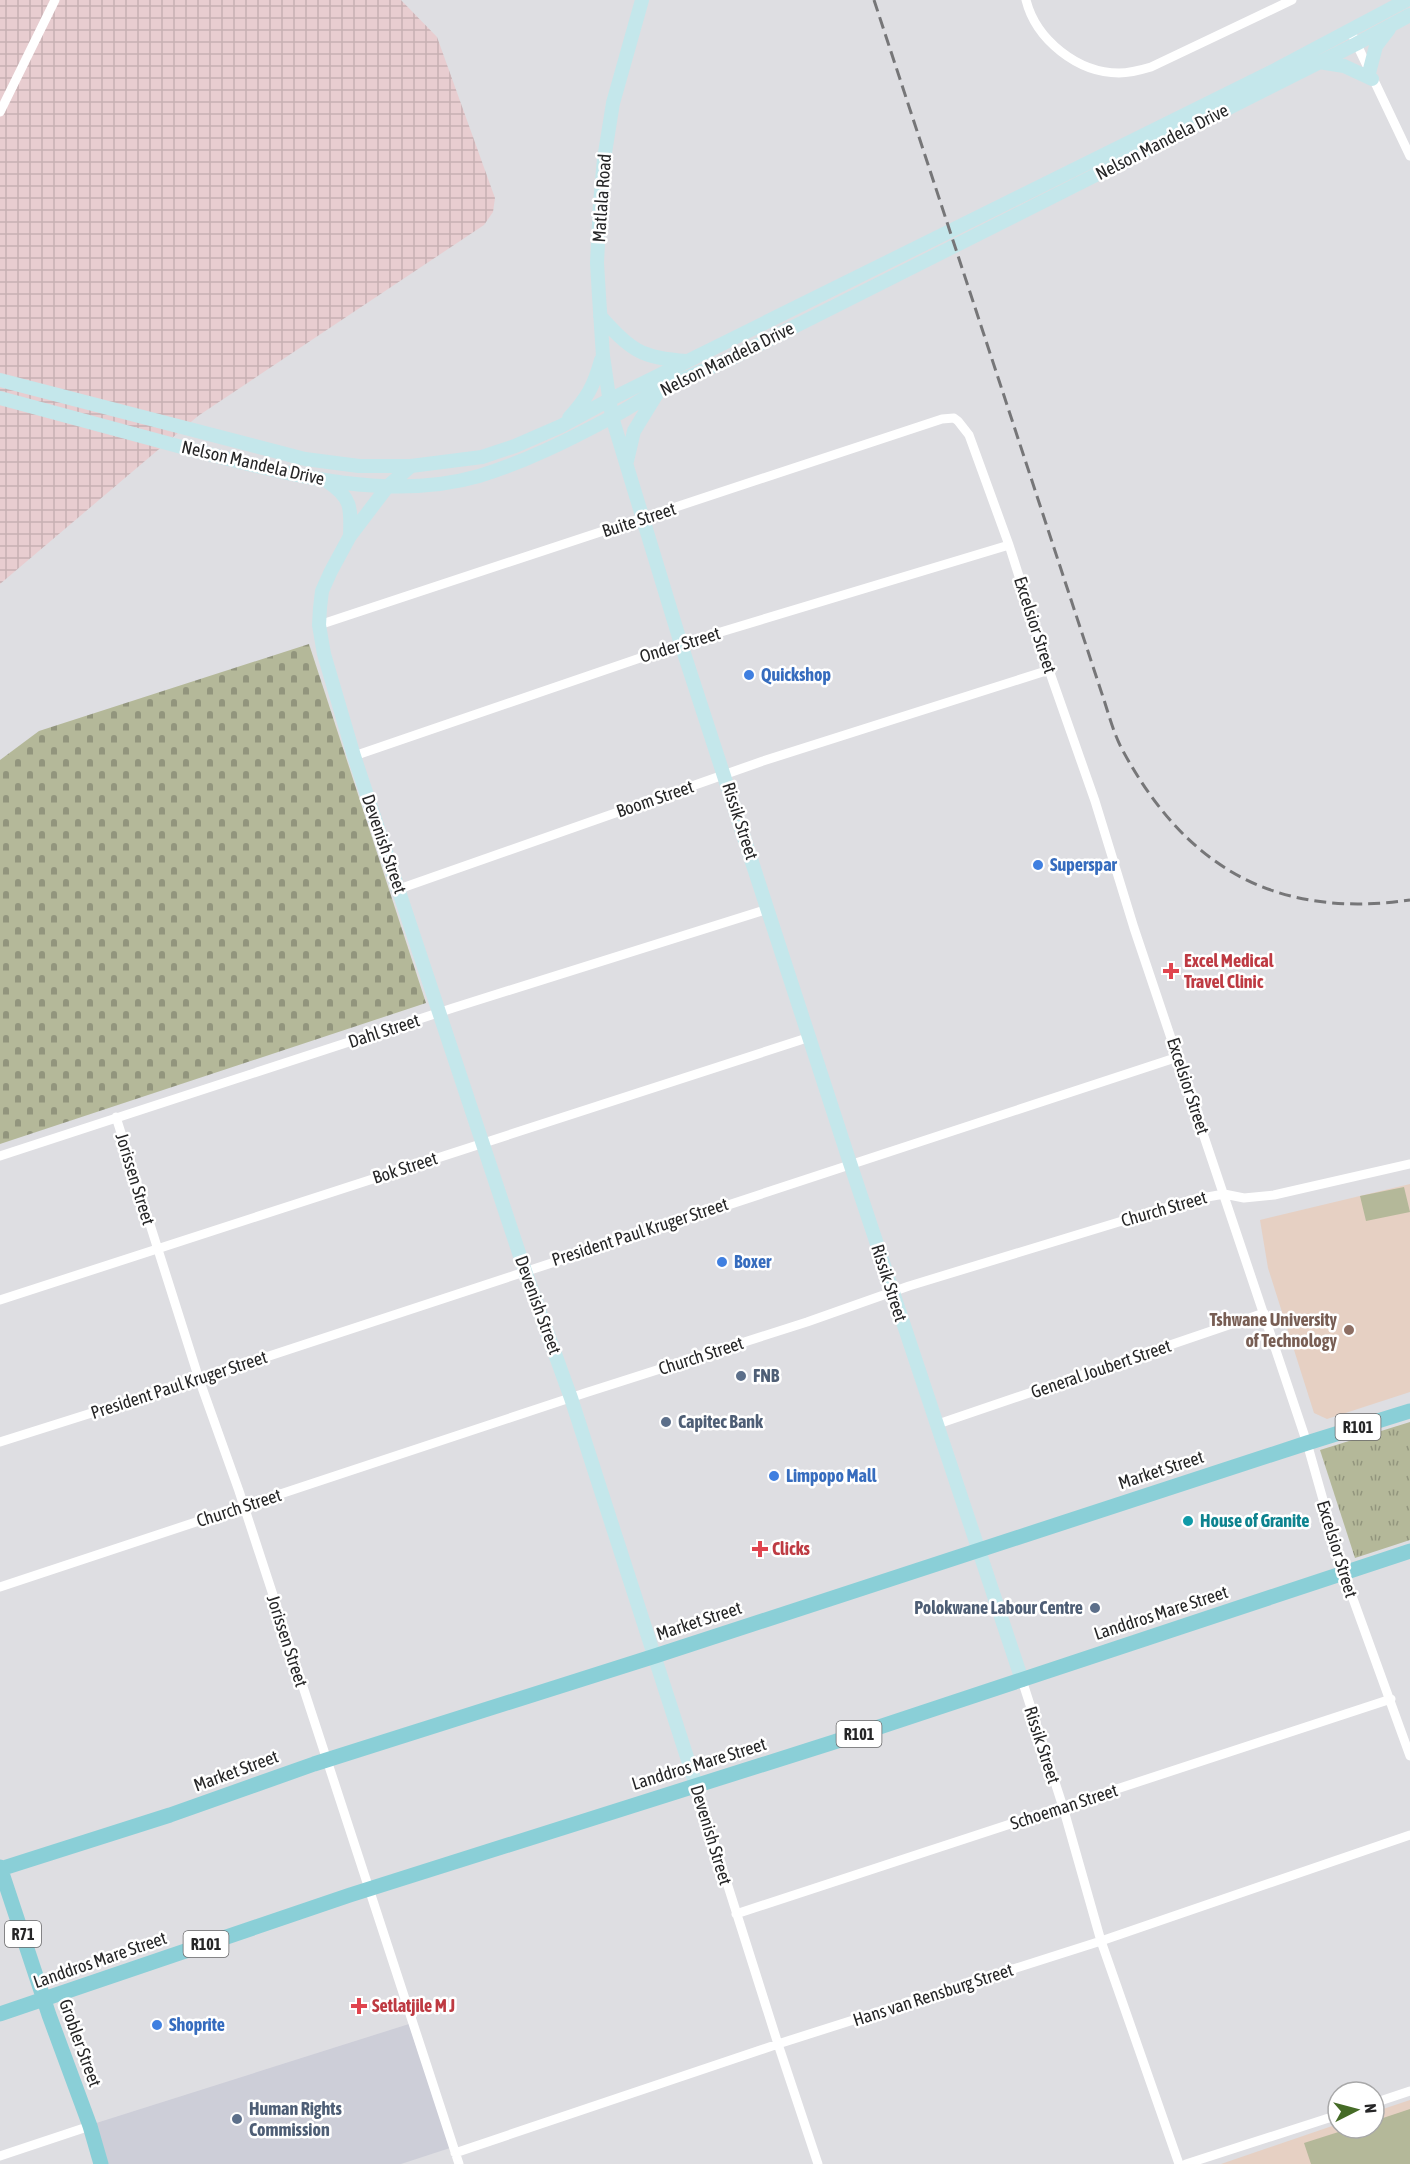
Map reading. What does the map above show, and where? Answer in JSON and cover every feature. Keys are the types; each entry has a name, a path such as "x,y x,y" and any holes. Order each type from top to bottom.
{"main road":[{"name":"Matlala Road","path":"609,400 603,356 597,263 604,159 613,103 642,0"},
{"name":"Nelson Mandela Drive","path":"0,398 167,443 326,481 361,486 388,486 445,482 479,476 525,460 612,417 659,390 730,359 936,247 1407,0"},
{"name":"Nelson Mandela Drive","path":"975,227 1057,195 1410,15"},
{"path":"1319,62 1344,66 1371,76 1376,46 1395,23"},
{"name":"Nelson Mandela Drive","path":"0,380 290,456 328,463 411,466 482,457 515,446 561,426 609,400 936,247"},
{"path":"600,314 619,337 652,358 689,362"},
{"path":"561,426 589,395 603,356"},
{"path":"626,467 634,431 659,390"},
{"name":"Rissik Street","path":"609,400 626,467 681,644 1022,1680"},
{"name":"Devenish Street","path":"411,466 388,486 350,536 322,591 319,625 329,677 525,1271 571,1398 696,1785"},
{"path":"326,481 342,493 348,502 350,536"},
{"name":"Market Street","path":"0,1868 170,1815 327,1760 1410,1411"},
{"name":"Landdros Mare Street","path":"0,2014 369,1889 834,1742 1410,1551"},
{"name":"Grobler Street","path":"0,1868 90,2126 101,2164"}],"street":[{"path":"0,112 55,0"},
{"path":"1026,0 1040,30 1059,50 1090,68 1117,73 1151,68 1292,0"},
{"path":"1350,30 1410,156"},
{"name":"Buite Street","path":"319,625 942,419 954,418 958,421"},
{"name":"Excelsior Street","path":"958,421 969,435 976,450 1009,545 1049,670 1095,801 1134,928 1307,1443 1344,1574 1410,1756"},
{"name":"Onder Street","path":"354,756 681,644 1009,545"},
{"name":"Boom Street","path":"399,889 725,774 1049,670"},
{"name":"Dahl Street","path":"0,1156 768,909"},
{"name":"Bok Street","path":"0,1300 157,1247 810,1037"},
{"name":"President Paul Kruger Street","path":"0,1442 199,1379 1178,1057"},
{"name":"Jorissen Street","path":"116,1117 199,1379 244,1507 459,2164"},
{"name":"Church Street","path":"0,1587 893,1293 1191,1200 1224,1194 1244,1198 1274,1195 1410,1164"},
{"name":"General Joubert Street","path":"938,1424 1264,1313"},
{"name":"Rissik Street","path":"1022,1680 1063,1807 1101,1941 1179,2164"},
{"name":"Schoeman Street","path":"736,1914 1391,1699"},
{"name":"Devenish Street","path":"696,1785 818,2164"},
{"name":"Hans van Rensburg Street","path":"455,2153 778,2044 1101,1941 1410,1835"},
{"path":"1386,2099 1410,2091"},
{"path":"1186,2164 1326,2119"},
{"path":"0,2156 90,2126"}],"shaded area":[{"path":"0,0 401,0 437,37 495,198 493,212 484,225 198,416 0,584"},
{"name":"Tshwane University of Technology","path":"1410,1184 1410,1392 1327,1419 1314,1413 1268,1268 1260,1220"},
{"path":"409,2024 450,2148 401,2164 102,2164 90,2125"},
{"path":"1410,2100 1410,2164 1221,2164 1326,2128 1326,2140 1386,2140 1386,2108"}],"green space":[{"path":"309,644 426,1003 0,1144 0,760 39,731"},
{"path":"1404,1187 1410,1212 1366,1221 1360,1196"},
{"path":"1410,1422 1410,1540 1355,1558 1320,1450"},
{"path":"1410,2109 1410,2164 1311,2164 1304,2143 1326,2136 1326,2140 1386,2140 1386,2117"}],"railway":[{"path":"874,0 1111,722 1123,751 1148,792 1176,827 1207,855 1241,877 1278,892 1318,901 1362,904 1410,900"}],"place":[{"name":"Quickshop","path":"749,675"},
{"name":"Superspar","path":"1038,865"},
{"name":"Excel Medical Travel Clinic","path":"1171,971"},
{"name":"Boxer","path":"722,1262"},
{"name":"Tshwane University of Technology","path":"1349,1330"},
{"name":"FNB","path":"741,1376"},
{"name":"Capitec Bank","path":"666,1422"},
{"name":"Limpopo Mall","path":"774,1476"},
{"name":"House of Granite","path":"1188,1521"},
{"name":"Clicks","path":"760,1549"},
{"name":"Polokwane Labour Centre","path":"1095,1608"},
{"name":"Setlatjile M J","path":"359,2006"},
{"name":"Shoprite","path":"157,2025"},
{"name":"Human Rights Commission","path":"237,2119"}]}
